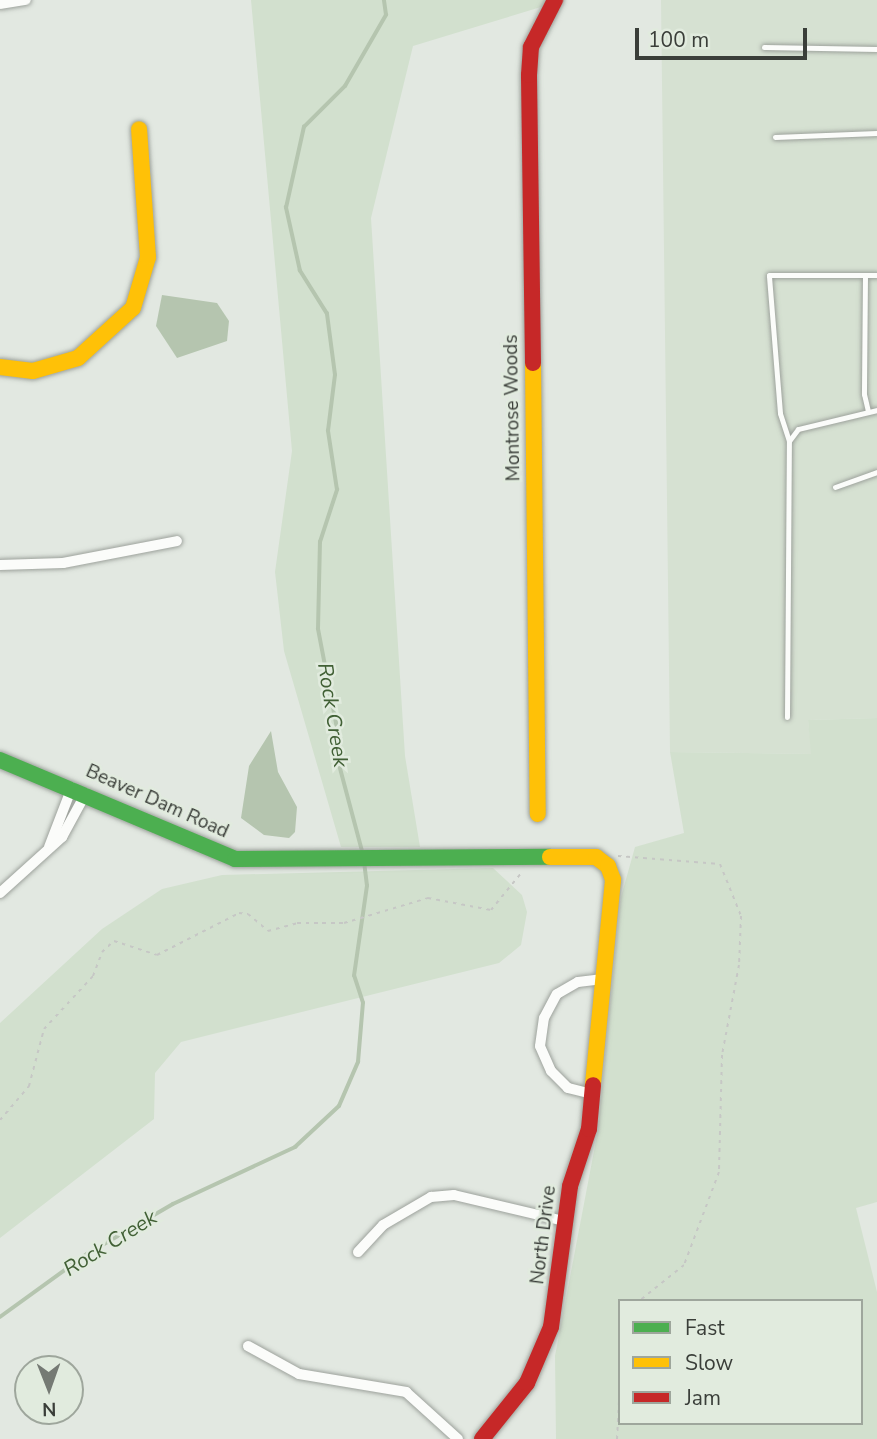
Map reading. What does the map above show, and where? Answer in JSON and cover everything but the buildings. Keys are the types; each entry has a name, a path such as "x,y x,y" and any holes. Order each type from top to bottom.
{"street":[{"path":"0,4 26,0"},
{"name":"Montrose Woods","path":"538,814 529,75 531,47 555,2"},
{"path":"0,367 33,371 78,358 133,308 148,257 139,129"},
{"path":"0,565 63,563 177,541"},
{"name":"Beaver Dam Road","path":"0,760 79,790 235,859 342,861 533,858"},
{"path":"0,893 49,847 79,790"},
{"name":"North Drive","path":"482,1439 527,1383 551,1327 564,1221 589,1129 613,880 608,866 596,857 533,858"},
{"path":"592,1094 560,1080 540,1046 544,1018 558,995 578,982 603,979"},
{"path":"358,1252 383,1225 431,1198 454,1195 564,1221"},
{"path":"248,1346 299,1374 406,1392 458,1439"}],"lane":[{"path":"764,47 877,50"},
{"path":"775,137 877,133"},
{"path":"787,717 789,441 780,413 769,275 877,275"},
{"path":"866,275 864,394 868,412"},
{"path":"789,441 798,429 877,410"},
{"path":"835,487 877,472"}],"path":[{"path":"0,1120 29,1086 44,1029 93,976 110,943 163,955 208,925 239,913 248,914 268,930 297,923 344,923 415,901 491,910 533,858"},
{"path":"642,1299 684,1265 719,1172 722,1055 740,953 741,916 724,868 680,858"},
{"path":"617,1439 618,1420"}],"shaded area":[{"path":"251,0 564,0 413,46 371,218 405,756 420,847 341,847 284,651 275,572 292,451"},
{"path":"661,0 877,0 877,718 808,720 812,754 670,752"},
{"path":"162,295 217,303 229,321 227,341 177,358 156,326"},
{"path":"877,718 877,1202 856,1208 877,1292 877,1439 556,1439 555,1356 598,1130 621,897 635,847 684,833 670,752 811,754 808,720"},
{"path":"271,731 278,772 297,807 295,832 289,838 264,835 241,818 249,766"},
{"path":"493,868 522,895 527,912 521,945 499,963 181,1042 155,1073 154,1119 0,1238 0,1023 102,929 162,889 222,875"}],"waterway":[{"name":"Rock Creek","path":"363,855 333,742 338,734 318,629 320,542 337,490 328,431 335,375 327,314 300,271 286,208 304,127 345,86 386,15 384,0"},
{"name":"Rock Creek","path":"0,1317 87,1254 173,1204 295,1147 339,1106 358,1062 363,1003 354,976 367,886 364,863"}],"traffic: fast":[{"path":"0,760 235,859 550,857"}],"traffic: slow":[{"path":"0,367 33,371 78,358 133,308 148,257 139,129"},
{"path":"533,363 538,814"},
{"path":"550,857 596,857 608,866 613,880 593,1085"}],"traffic: jam":[{"path":"533,363 529,75 531,47 555,0"},
{"path":"482,1439 527,1383 551,1327 570,1186 589,1129 593,1085"}]}
